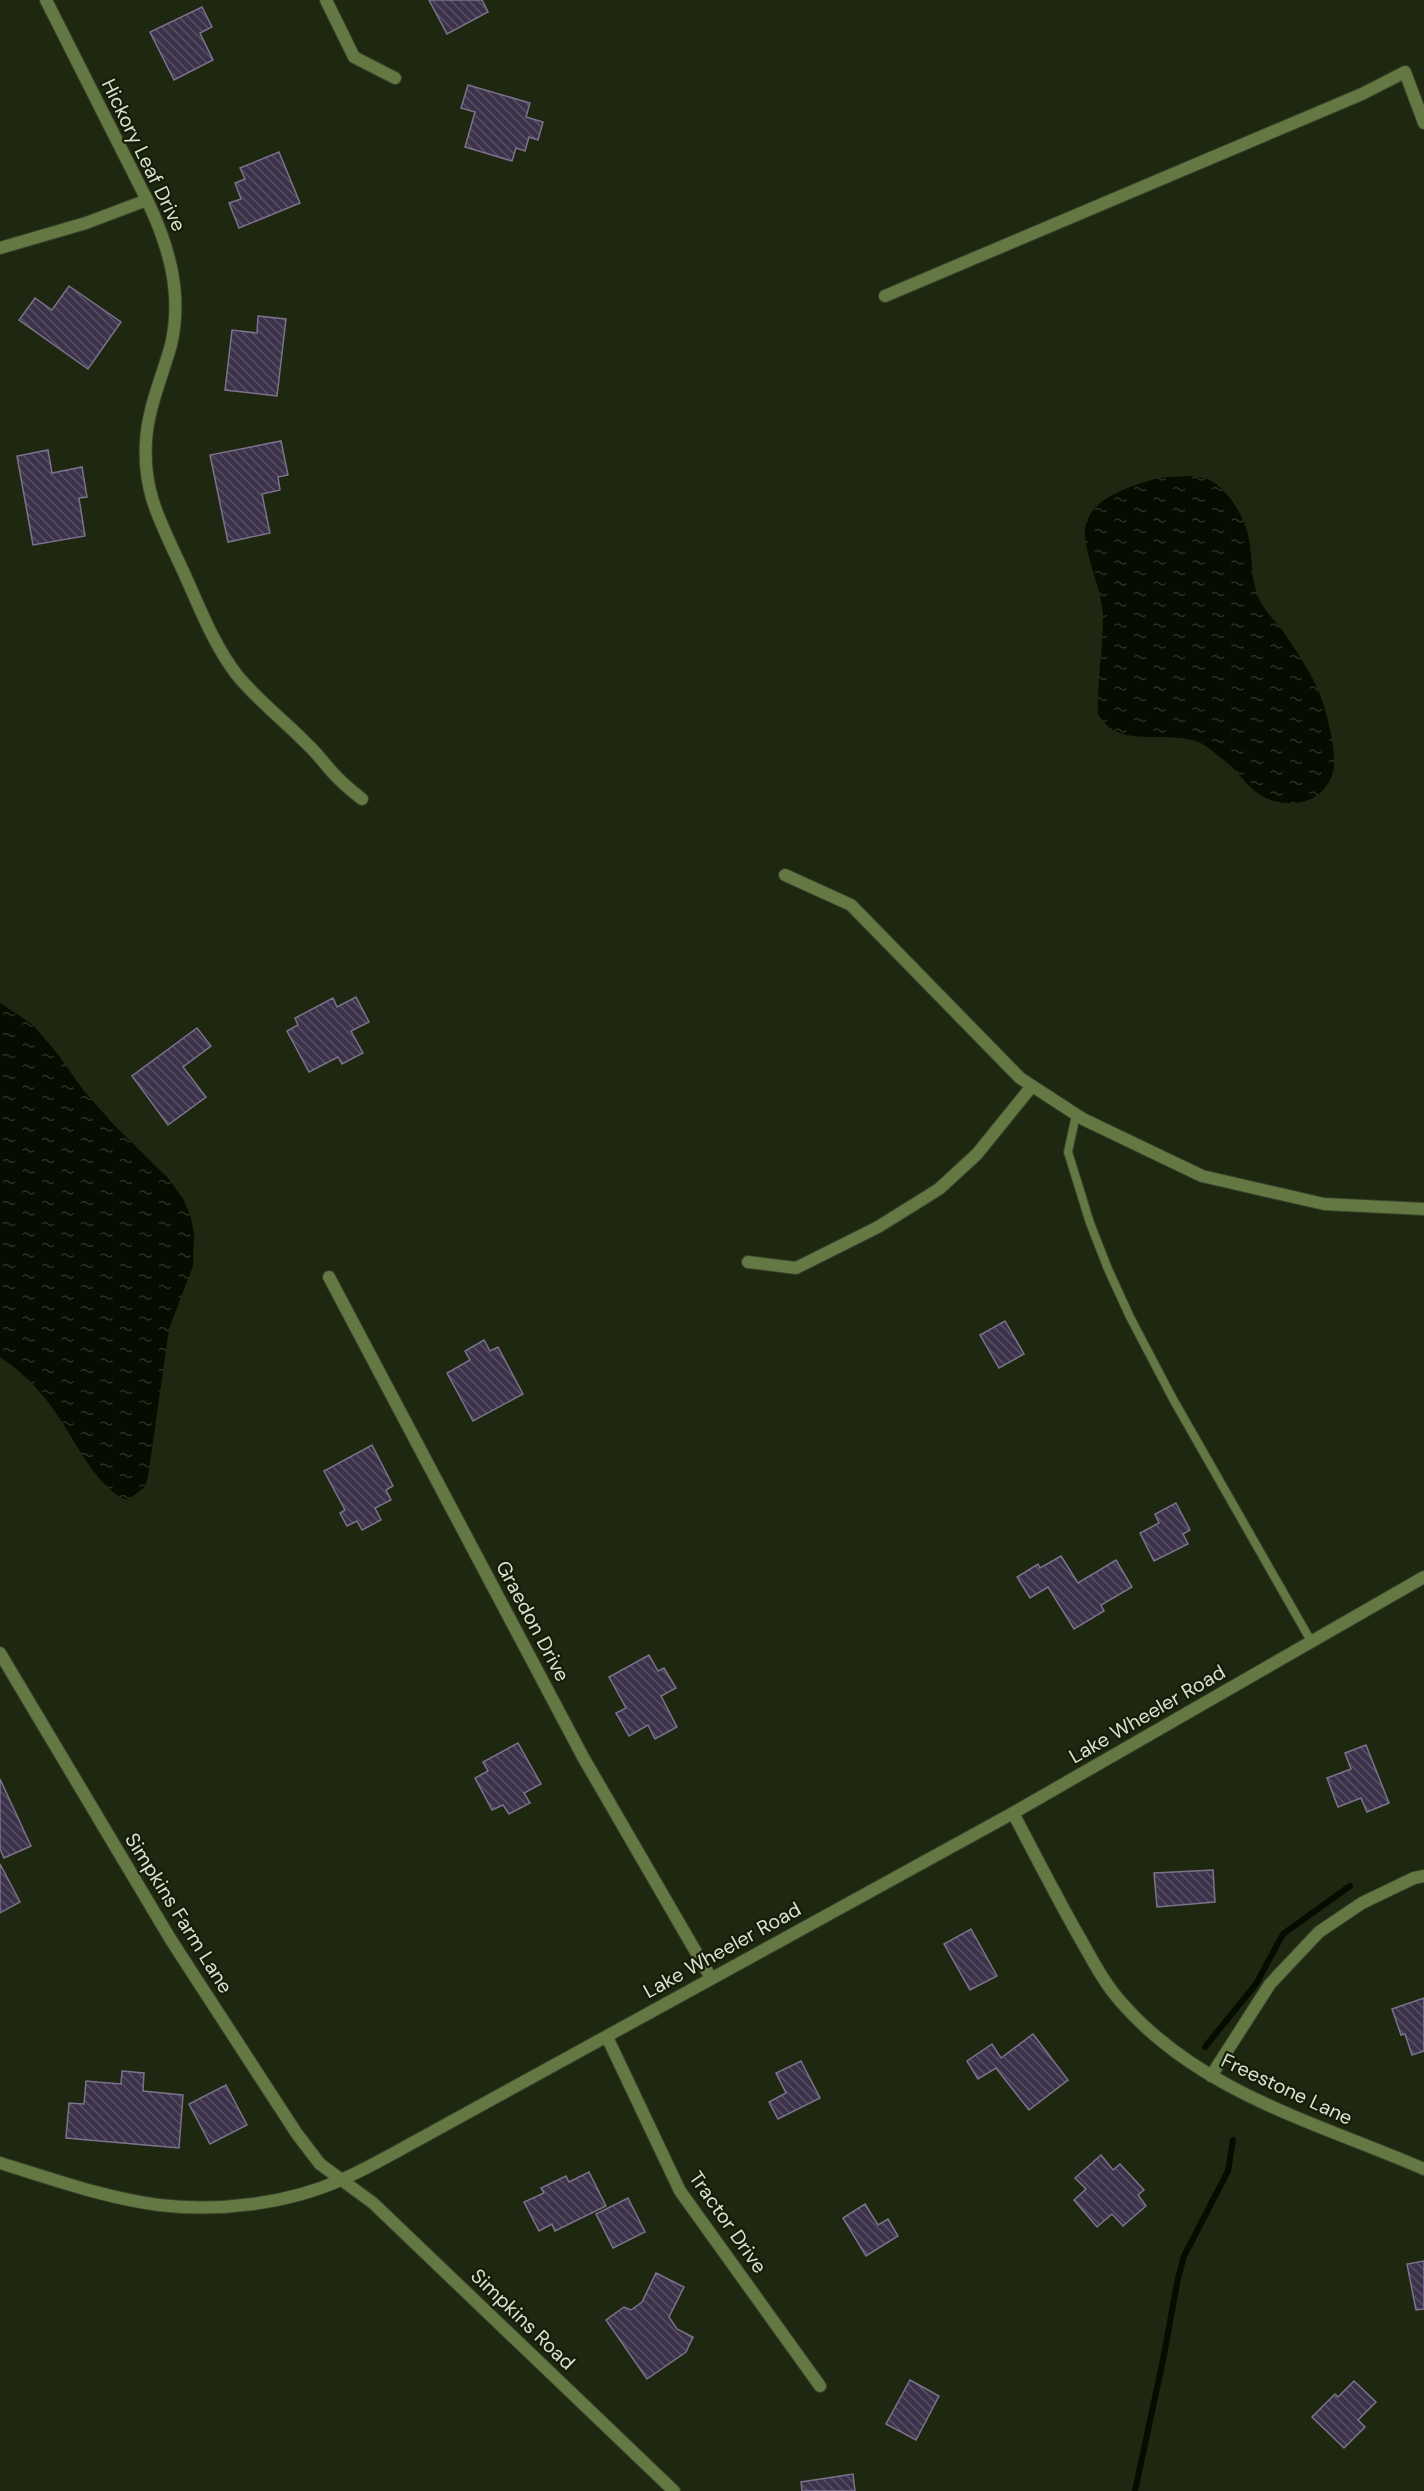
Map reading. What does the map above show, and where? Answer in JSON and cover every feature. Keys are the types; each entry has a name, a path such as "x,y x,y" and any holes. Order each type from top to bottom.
{"street":[{"name":"Hickory Leaf Drive","path":"46,0 147,200 166,245 172,266 176,302 171,343 149,418 146,442 148,484 163,530 210,630 237,674 267,707 309,746 336,777 362,800"},
{"path":"326,0 354,57 395,78"},
{"path":"885,296 1362,94 1406,72 1424,123"},
{"path":"0,248 86,223 147,200"},
{"path":"785,875 851,905 1020,1078 1076,1115 1202,1176 1324,1204 1424,1209"},
{"path":"748,1262 796,1268 878,1227 939,1189 977,1154 1032,1086"},
{"name":"Graedon Drive","path":"329,1277 583,1757 711,1978"},
{"name":"Lake Wheeler Road","path":"0,2163 81,2188 159,2205 196,2207 231,2206 267,2201 342,2180 1013,1813 1424,1577"},
{"name":"Simpkins Farm Lane","path":"0,1653 171,1940 278,2105 320,2164 342,2180"},
{"name":"Freestone Lane","path":"1013,1813 1087,1951 1121,2002 1167,2047 1211,2076 1267,2106 1424,2169"},
{"path":"1211,2076 1269,1984 1319,1932 1362,1903 1414,1878 1424,1876"},
{"name":"Tractor Drive","path":"607,2037 680,2191 820,2386"},
{"name":"Simpkins Road","path":"342,2180 374,2203 674,2491"}],"lane":[{"path":"1076,1115 1068,1152 1090,1223 1108,1269 1173,1399 1311,1641"}],"water":[{"path":"1192,476 1206,479 1220,487 1241,515 1247,531 1253,578 1260,601 1302,660 1322,699 1331,732 1334,755 1333,772 1323,790 1307,800 1288,803 1268,799 1252,789 1231,766 1210,749 1197,742 1183,738 1135,736 1120,733 1108,726 1098,714 1103,617 1100,596 1086,545 1086,523 1099,504 1120,491 1159,478"},
{"path":"0,1003 32,1024 57,1053 84,1091 114,1125 168,1178 184,1200 191,1218 194,1234 193,1266 169,1329 148,1477 145,1487 128,1500 117,1495 97,1476 46,1399 25,1376 0,1357"}],"building":[{"path":"429,0 482,0 488,12 447,34"},
{"path":"202,7 212,27 200,33 213,60 174,80 150,32"},
{"path":"468,85 530,103 526,117 543,122 538,140 529,137 525,151 516,148 512,161 465,147 475,112 461,108"},
{"path":"279,152 300,203 239,228 229,203 241,199 235,183 245,179 240,168"},
{"path":"69,286 121,322 88,369 19,320 35,298 52,310"},
{"path":"258,316 286,319 277,396 225,390 232,330 257,333"},
{"path":"281,441 288,475 278,477 280,490 262,494 270,533 228,542 210,455"},
{"path":"48,450 52,473 82,467 87,497 79,498 85,536 33,545 17,456"},
{"path":"356,997 369,1022 351,1031 363,1053 342,1064 338,1057 309,1072 287,1031 298,1025 295,1018 333,998 337,1007"},
{"path":"197,1028 211,1046 183,1067 206,1097 168,1125 132,1076"},
{"path":"1005,1321 1024,1354 999,1368 980,1335"},
{"path":"484,1340 490,1351 498,1347 523,1394 473,1421 447,1373 470,1360 465,1351"},
{"path":"372,1445 393,1486 386,1490 391,1500 375,1508 381,1520 362,1530 357,1521 347,1526 340,1513 345,1510 324,1471"},
{"path":"1176,1503 1190,1530 1183,1534 1188,1544 1154,1561 1140,1533 1159,1523 1155,1514"},
{"path":"1061,1556 1078,1583 1116,1560 1132,1587 1101,1605 1104,1611 1074,1629 1048,1587 1030,1598 1017,1577 1038,1564 1040,1568"},
{"path":"649,1655 658,1671 664,1668 676,1688 661,1696 677,1727 655,1739 648,1725 629,1736 616,1713 626,1708 609,1677"},
{"path":"518,1743 541,1784 524,1793 530,1803 509,1814 503,1805 492,1810 475,1778 488,1771 483,1762"},
{"path":"1366,1745 1389,1803 1367,1812 1361,1798 1338,1807 1327,1778 1351,1769 1345,1753"},
{"path":"0,1779 31,1846 4,1858 0,1849"},
{"path":"0,1864 20,1902 0,1913"},
{"path":"1213,1870 1215,1902 1157,1907 1154,1873"},
{"path":"971,1929 997,1976 970,1990 944,1944"},
{"path":"1424,1998 1424,2051 1412,2055 1405,2034 1401,2035 1392,2009"},
{"path":"1033,2034 1068,2080 1029,2110 996,2068 978,2079 967,2061 992,2044 1001,2058"},
{"path":"801,2061 820,2098 778,2119 769,2102 786,2093 776,2073"},
{"path":"122,2071 144,2073 143,2091 183,2095 179,2148 66,2138 69,2103 84,2104 86,2081 121,2084"},
{"path":"226,2085 247,2125 210,2144 189,2104"},
{"path":"1101,2155 1113,2170 1120,2164 1144,2190 1138,2195 1146,2206 1123,2226 1112,2214 1097,2227 1074,2200 1086,2189 1075,2178"},
{"path":"589,2172 606,2206 555,2231 552,2224 539,2231 524,2202 544,2193 541,2188 566,2176 569,2182"},
{"path":"628,2198 645,2232 613,2248 596,2214"},
{"path":"865,2204 878,2225 888,2219 898,2236 866,2256 843,2218"},
{"path":"1424,2261 1424,2309 1416,2310 1407,2264"},
{"path":"656,2273 684,2287 669,2317 677,2329 693,2337 686,2352 647,2379 606,2320 624,2307 631,2310 642,2302"},
{"path":"910,2380 939,2396 916,2440 886,2424"},
{"path":"1354,2381 1376,2402 1358,2420 1365,2427 1344,2448 1312,2417 1335,2394 1338,2397"},
{"path":"853,2474 855,2491 802,2491 801,2482"}],"waterway":[{"path":"1205,2047 1256,1984 1283,1934 1350,1886"},
{"path":"1135,2491 1184,2256 1228,2171 1233,2140"}]}
